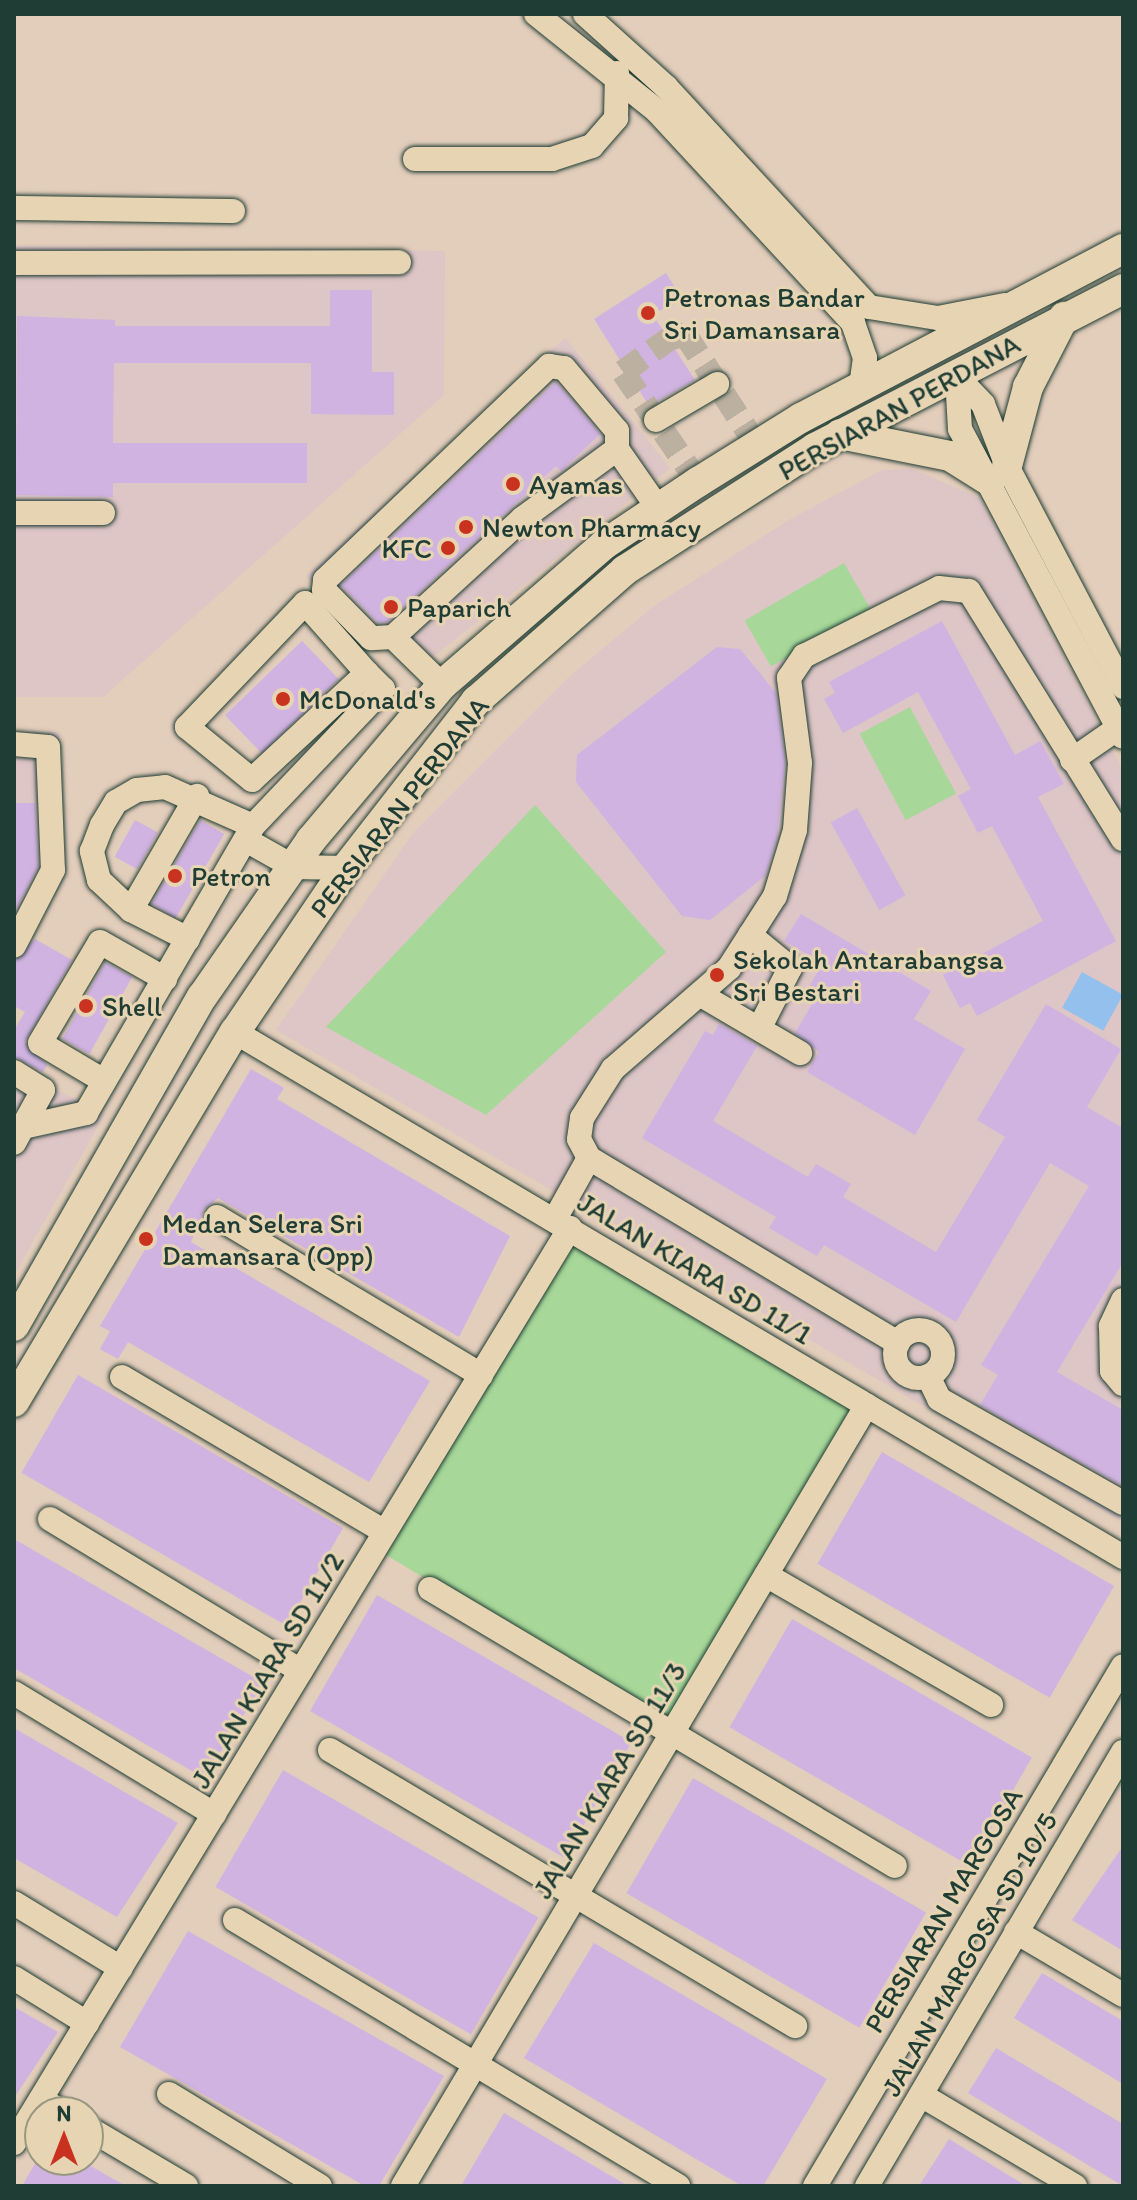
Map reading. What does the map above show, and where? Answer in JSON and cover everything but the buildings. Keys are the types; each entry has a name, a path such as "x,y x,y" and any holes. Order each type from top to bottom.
{"main road":[{"name":"PERSIARAN PERDANA","path":"14,1326 202,997 294,867 442,685 605,544 658,508 861,386 1123,249"},
{"name":"PERSIARAN PERDANA","path":"14,1402 235,1032 346,868 476,701 625,570 840,434 957,377 1065,315 1123,289"},
{"path":"840,434 950,456 999,473 1028,387 1065,315"},
{"path":"905,363 957,377 978,324"}],"street":[{"path":"536,14 617,73 853,323 865,358 861,386"},
{"path":"585,14 666,87 869,307 938,318 1019,303"},
{"path":"415,159 552,159 592,146 616,118 617,73"},
{"path":"14,208 233,211"},
{"path":"14,263 399,262"},
{"path":"617,449 523,518 393,637 371,638 326,594 325,580 542,370 564,368 617,431 617,449 658,508"},
{"path":"957,377 960,429 999,473 1123,687"},
{"path":"656,420 717,384"},
{"path":"999,473 1121,732 1072,760"},
{"path":"14,513 103,513"},
{"path":"898,1343 589,1158 579,1129 588,1104 613,1069 701,995 750,935 775,896 795,830 800,763 789,678 804,656 939,588 960,586 975,598 1123,839"},
{"path":"305,603 375,681 252,780 187,727 305,603"},
{"path":"393,637 442,685"},
{"path":"19,1135 86,1113 250,833 375,681"},
{"path":"14,744 48,747 53,870 14,946"},
{"path":"262,771 283,794"},
{"path":"188,939 131,910 99,880 92,851 102,825 116,802 137,790 165,787 197,796 294,867 346,868"},
{"path":"131,910 197,796"},
{"path":"750,935 790,968 759,1029"},
{"path":"104,1081 40,1043 47,1030 100,942 165,979"},
{"path":"701,995 800,1053"},
{"name":"JALAN KIARA SD 11/1","path":"235,1032 1123,1557"},
{"path":"14,1072 43,1090 19,1135"},
{"name":"JALAN KIARA SD 11/2","path":"43,2096 481,1375 562,1224 589,1158"},
{"path":"217,1217 481,1375"},
{"path":"1123,1300 1111,1326 1112,1371 1123,1384"},
{"path":"918,1330 934,1335 942,1357 928,1376 904,1373 896,1359 898,1343 918,1330"},
{"path":"928,1376 939,1399 1123,1503"},
{"path":"122,1377 385,1532"},
{"name":"JALAN KIARA SD 11/3","path":"403,2186 867,1405"},
{"path":"50,1519 301,1671"},
{"path":"766,1575 991,1705"},
{"path":"430,1589 895,1866"},
{"name":"PERSIARAN MARGOSA","path":"815,2186 1123,1666"},
{"path":"14,1693 214,1814"},
{"path":"330,1750 795,2026"},
{"name":"JALAN MARGOSA SD 10/5","path":"867,2186 1016,1932 1120,1764"},
{"path":"14,1903 121,1968"},
{"path":"235,1920 678,2186"},
{"path":"1016,1932 1123,1995"},
{"path":"14,1978 87,2023"},
{"path":"169,2094 320,2186"},
{"path":"921,2095 1075,2186"},
{"path":"104,2137 186,2186"}],"shaded area":[{"path":"14,246 445,251 444,395 103,697 14,697"},
{"path":"565,338 670,468 419,668 306,576"},
{"name":"Sekolah Antarabangsa Sri Bestari","path":"912,469 980,498 1123,771 1123,1522 276,1030 414,832 570,676 654,606 789,520 882,470"},
{"path":"14,732 60,732 47,881 14,941"},
{"path":"14,1069 105,1114 14,1275"}],"green space":[{"path":"844,563 870,609 771,666 744,620"},
{"path":"910,707 956,794 906,820 860,734"},
{"path":"535,805 666,952 486,1115 326,1027"},
{"path":"571,1238 857,1410 668,1725 382,1553"}],"water":[{"path":"1082,972 1123,995 1103,1031 1062,1008"}],"tunnel":[{"path":"698,482 623,372 669,339 685,334 757,446"}],"place":[{"name":"Petronas Bandar Sri Damansara","path":"648,313"},
{"name":"Ayamas","path":"513,484"},
{"name":"Newton Pharmacy","path":"466,527"},
{"name":"KFC","path":"448,548"},
{"name":"Paparich","path":"391,607"},
{"name":"McDonald's","path":"283,699"},
{"name":"Petron","path":"175,876"},
{"name":"Sekolah Antarabangsa Sri Bestari","path":"717,975"},
{"name":"Shell","path":"86,1006"},
{"name":"Medan Selera Sri Damansara (Opp)","path":"146,1239"}]}
